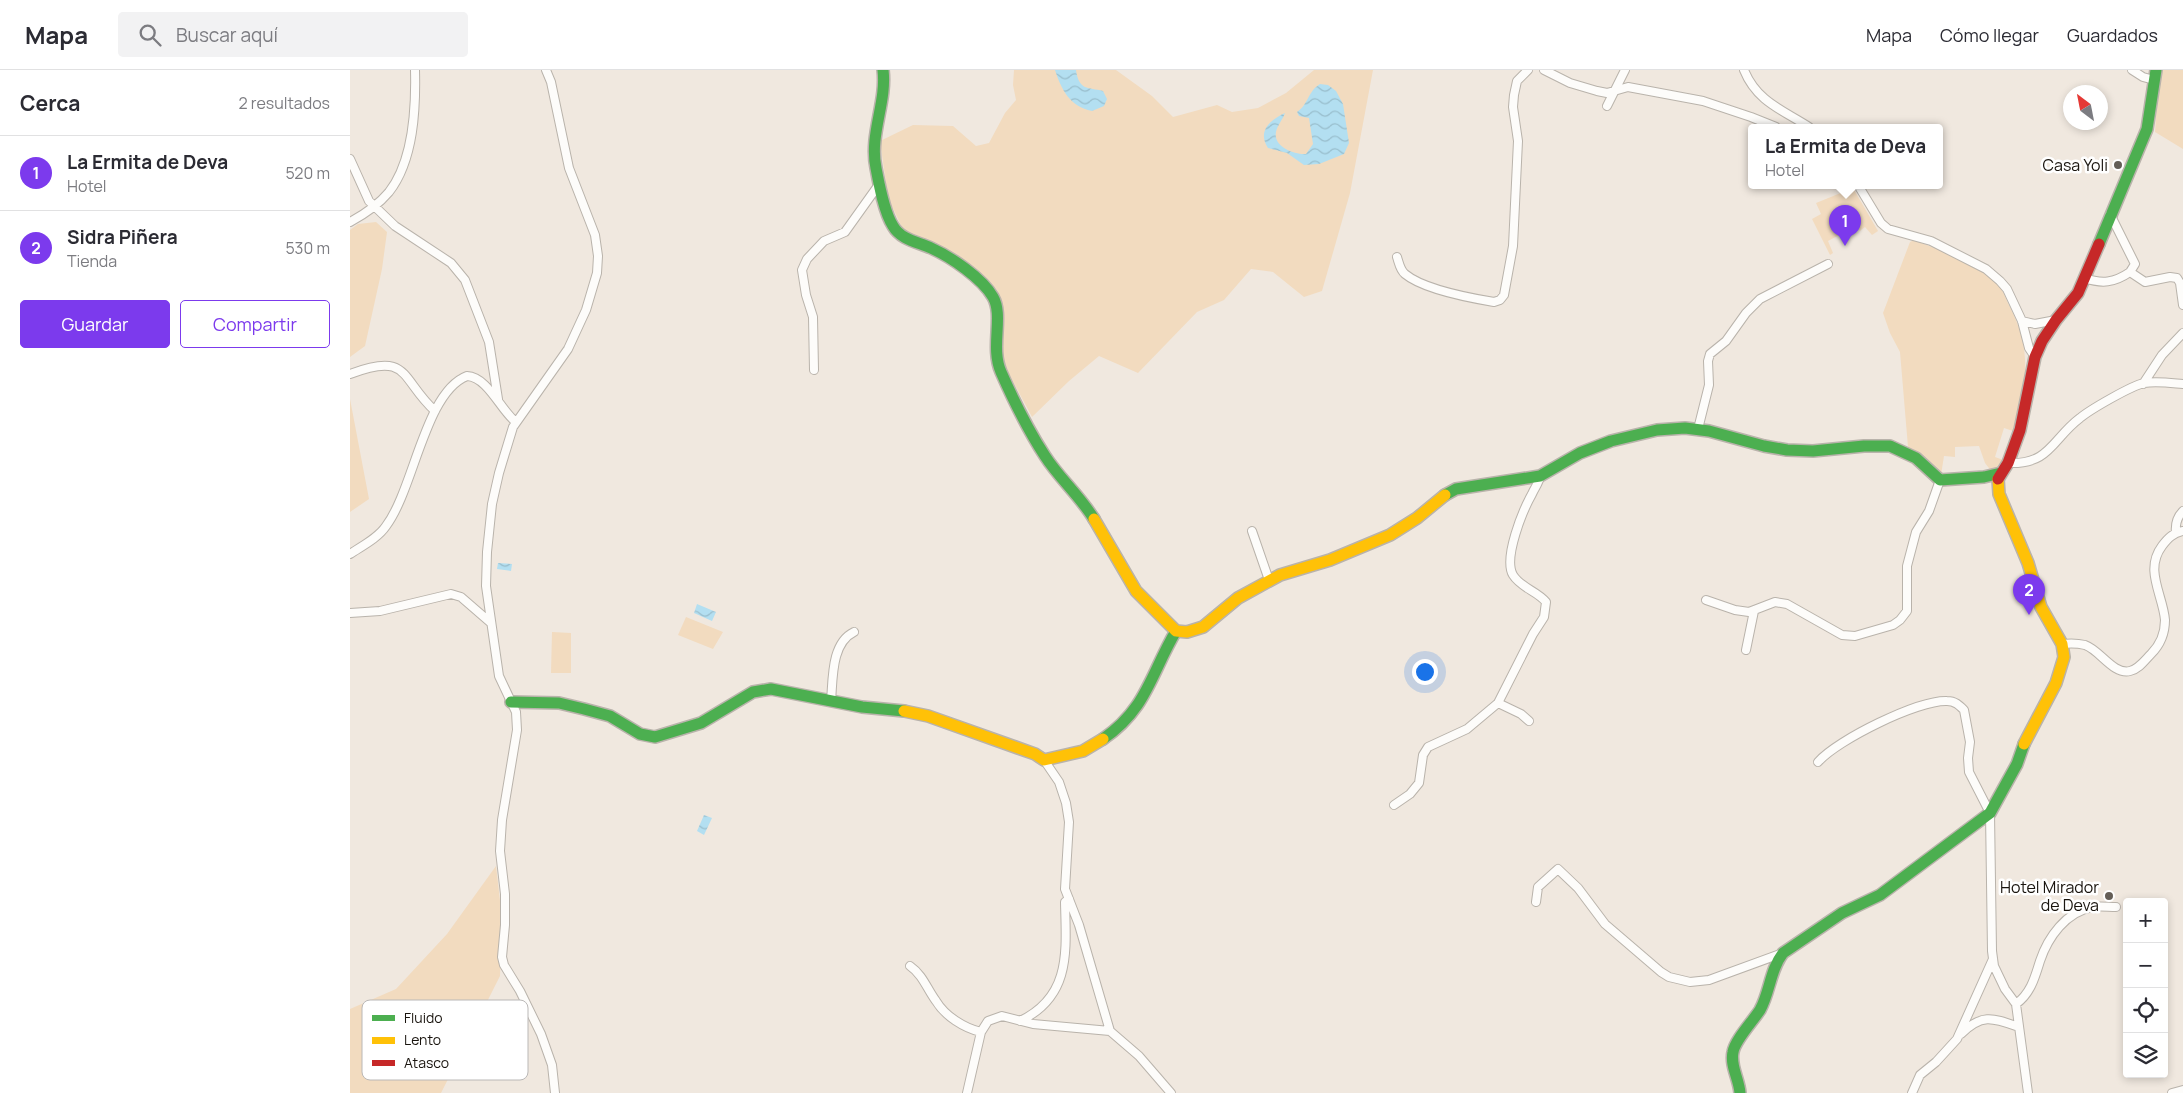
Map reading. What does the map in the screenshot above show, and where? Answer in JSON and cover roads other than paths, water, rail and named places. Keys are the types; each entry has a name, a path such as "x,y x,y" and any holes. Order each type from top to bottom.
{"street":[{"path":"350,222 389,192 394,184 408,149 416,110 415,70"},
{"path":"524,1000 504,965 502,957 505,894 500,851 502,820 517,730 516,712 499,676 486,586 486,552 499,473 516,422 578,332 593,288 598,264 594,235 569,168 551,82 546,70"},
{"path":"883,70 882,106 875,146 875,166 888,216 893,227 903,237 931,248 953,260 978,280 993,297 997,309 995,350 1000,370 1044,455 1091,514 1136,591 1176,631 1187,632 1203,627 1238,598 1269,580 1295,569 1330,560 1381,539 1417,518 1438,499 1456,489 1540,476 1552,471 1585,450 1621,438 1651,431 1698,429 1786,450 1890,446 1904,450 1940,480 1984,477 2000,473"},
{"path":"1398,257 1399,267 1405,274 1435,288 1494,302 1500,300 1504,295 1512,246 1517,179 1518,140 1513,107 1514,95 1517,81 1528,70"},
{"path":"1544,70 1579,86 1607,93 1617,89 1635,88 1668,96 1703,101 1768,124"},
{"path":"1607,106 1617,89 1620,76 1625,70"},
{"path":"1744,70 1755,89 1769,104 1798,124"},
{"path":"1536,902 1538,887 1558,868 1578,888 1605,924 1661,972 1669,977 1690,982 1709,980 1783,953 1842,913 1880,896 1990,813 2017,764 2029,732 2056,683 2064,657 2062,644 2042,607 2028,563 1999,494 1997,482 2000,473 2008,463 2020,430 2035,357 2042,341 2056,320 2071,304 2084,278 2147,129 2155,75 2143,77 2132,70"},
{"path":"350,159 366,197 373,205 395,226 451,263 465,280 489,342 498,399"},
{"path":"814,370 813,316 806,295 802,270 808,259 824,241 845,232 880,183"},
{"path":"1860,189 1881,223 1888,229 1931,241 1991,273 2006,289 2022,321 2028,348 2035,357"},
{"path":"2084,278 2108,283 2130,272 2135,264 2110,214"},
{"path":"1698,429 1708,394 1708,362 1710,354 1726,341 1746,313 1760,299 1828,264"},
{"path":"2130,272 2145,282 2170,277 2177,278 2180,283 2183,305"},
{"path":"2022,321 2029,324 2045,324 2056,320"},
{"path":"2142,384 2162,355 2183,333"},
{"path":"350,374 384,365 399,370 407,376 435,411"},
{"path":"350,554 380,533 392,516 408,482 435,411 456,382 467,376 477,379 498,399 510,418 516,422"},
{"path":"2008,463 2021,464 2035,460 2047,452 2080,418 2118,395 2142,384 2183,384"},
{"path":"1394,805 1410,794 1419,783 1424,755 1428,746 1466,729 1498,703 1546,612 1547,605 1544,598 1518,581 1510,568 1511,549 1540,476"},
{"path":"1706,600 1735,610 1754,611 1766,604 1775,602 1787,604 1837,632 1851,636 1885,628 1900,620 1907,611 1907,566 1916,532 1929,511 1940,480"},
{"path":"2062,644 2086,645 2114,667 2124,671 2130,671 2138,667 2156,649 2162,638 2165,620 2155,582 2154,568 2158,551 2166,541 2180,532 2175,527 2177,518 2183,510"},
{"path":"1252,531 1269,580"},
{"path":"350,613 380,611 451,594 461,597 491,623"},
{"path":"1746,650 1754,611"},
{"path":"1044,760 1088,749 1115,730 1126,719 1147,690 1156,668 1176,631"},
{"path":"830,701 838,651 846,638 854,632"},
{"path":"511,702 559,703 584,708 610,716 640,734 655,737 701,723 753,692 764,689 783,690 862,708 909,711 1035,754 1044,760 1059,782 1066,802 1069,822 1065,881 1068,899 1079,925 1110,1031 1138,1056 1171,1093"},
{"path":"1818,762 1838,745 1880,721 1938,702 1954,702 1964,710 1970,742 1968,758 1971,778 1990,813 1993,958 2004,989 2016,1004 2028,1093"},
{"path":"1498,703 1522,714 1529,721"},
{"path":"1020,1021 1035,1012 1060,984 1064,960 1065,902 1068,899"},
{"path":"2016,1004 2032,985 2046,947 2058,928 2080,911 2092,907 2116,906"},
{"path":"1740,1093 1739,1082 1732,1065 1733,1050 1761,1008 1776,962 1783,953"},
{"path":"1956,1039 1993,958"},
{"path":"910,966 922,976 935,1000 945,1012 972,1030 981,1032"},
{"path":"528,1008 544,1042 552,1065 555,1093"},
{"path":"967,1093 984,1024 997,1016 1033,1024 1110,1031"},
{"path":"1912,1093 1920,1075 1936,1062 1967,1028 1983,1019 1994,1019 2019,1027"},
{"path":"2172,1093 2183,1090"}],"water":[{"path":"1055,70 1076,70 1079,82 1082,85 1103,91 1107,99 1104,106 1092,111 1078,106 1060,84"},
{"path":"1320,84 1328,85 1336,91 1343,104 1349,143 1344,154 1319,164 1304,165 1287,153 1268,148 1264,136 1270,123 1285,113 1276,132 1278,142 1286,149 1306,154 1313,144 1309,118 1299,116 1297,112 1304,106 1313,90"},
{"path":"498,563 512,564 511,571 497,569"},
{"path":"697,604 716,612 712,621 694,613"},
{"path":"704,815 712,818 704,835 697,831"}],"place":[{"name":"Casa Yoli","path":"2118,165"},
{"name":"La Ermita de Deva","path":"1845,246"},
{"name":"Sidra Piñera","path":"2029,615"},
{"name":"Hotel Mirador de Deva","path":"2109,896"}]}
